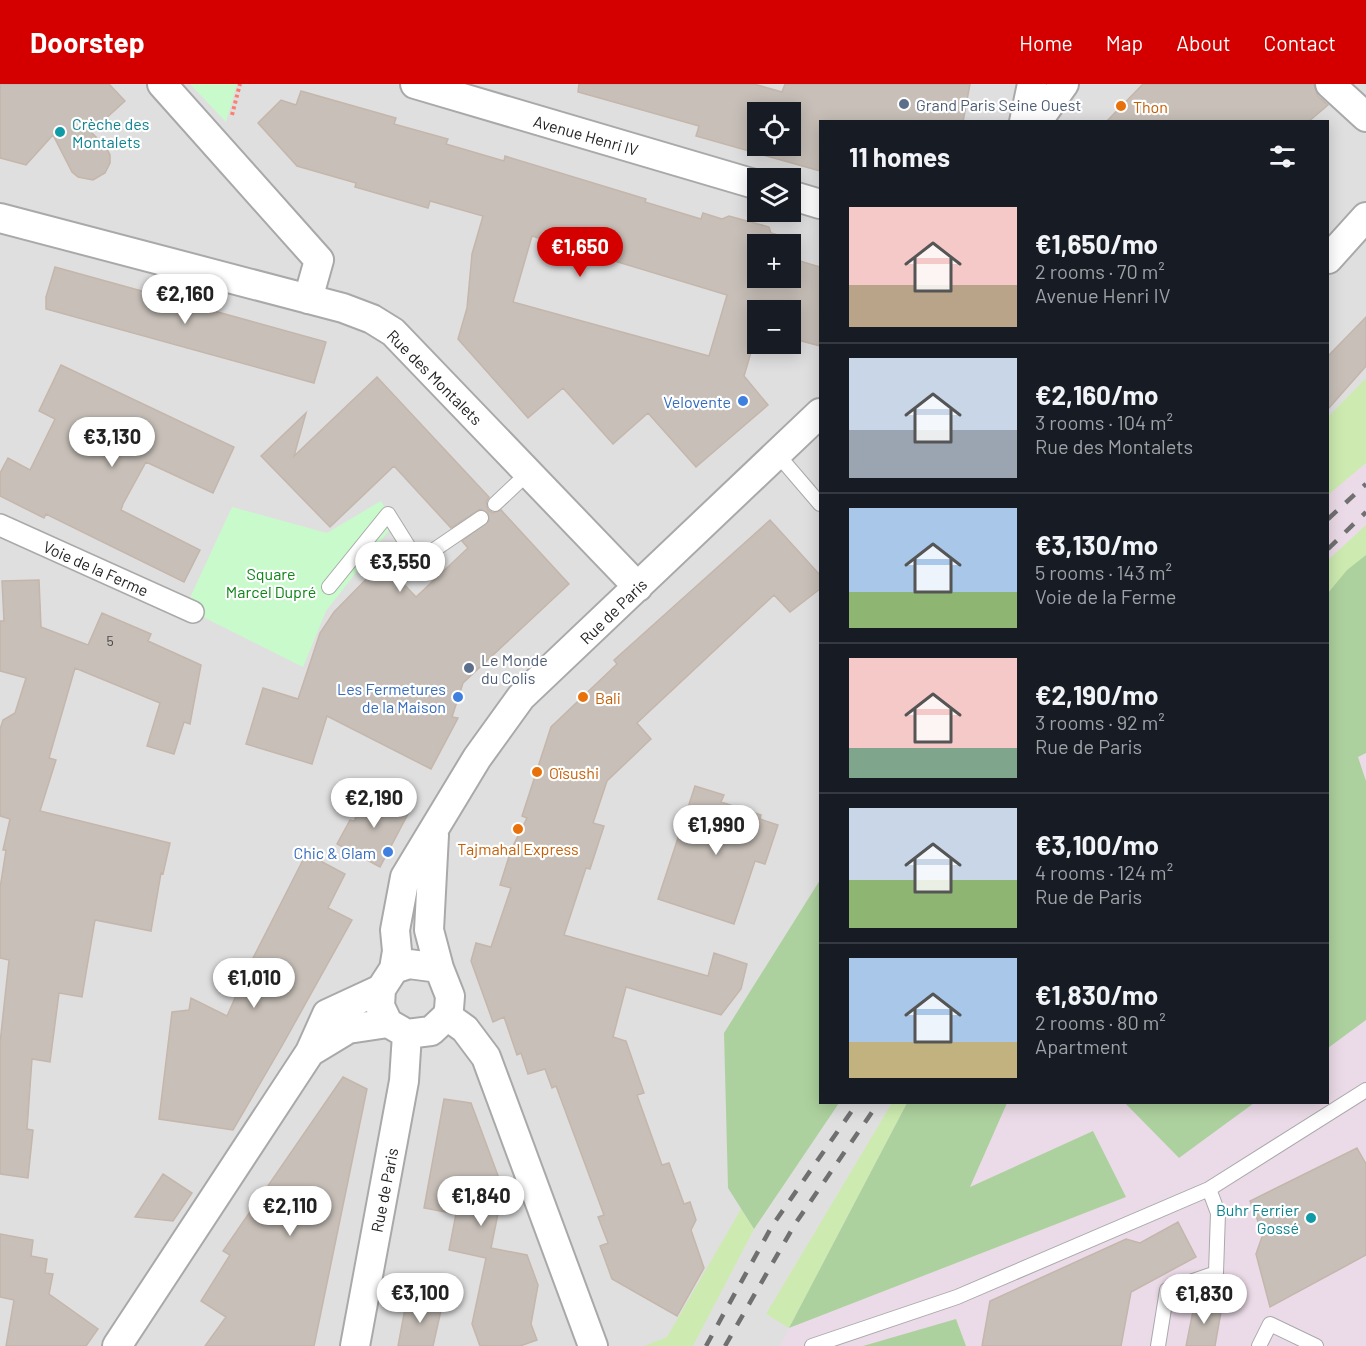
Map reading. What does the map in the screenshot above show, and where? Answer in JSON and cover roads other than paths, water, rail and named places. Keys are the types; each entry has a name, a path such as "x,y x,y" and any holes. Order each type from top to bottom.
{"street":[{"path":"162,84 319,260 308,299"},
{"name":"Avenue Henri IV","path":"415,84 747,182"},
{"path":"1024,120 1032,84"},
{"path":"1038,120 1064,84"},
{"path":"1330,84 1366,117"},
{"path":"801,198 819,204"},
{"path":"1329,258 1366,217"},
{"name":"Rue des Montalets","path":"0,218 308,299 372,319 393,332 638,587"},
{"name":"Rue de Paris","path":"387,979 397,951 395,930 405,877 477,758 521,697 819,414"},
{"name":"Voie de la Ferme","path":"0,525 193,612"},
{"name":"Rue de Paris","path":"434,832 429,930 439,968"},
{"path":"117,1346 310,1052 327,1014 409,964 439,968 450,996 447,1016 431,1030 348,1029 310,1052"},
{"path":"387,979 380,1006 398,1028"},
{"path":"447,1016 465,1029 486,1057 593,1346"},
{"name":"Rue de Paris","path":"355,1346 404,1082 398,1028"}],"lane":[{"path":"778,455 819,503"},
{"path":"495,504 528,473"},
{"path":"329,587 388,514 413,554 428,554 481,518"},
{"path":"812,1346 957,1297 1209,1189 1366,1090"},
{"path":"1158,1346 1167,1290 1216,1273 1218,1213 1209,1189"},
{"path":"1259,1346 1270,1324 1316,1346"}],"railway":[{"path":"1329,518 1366,484"},
{"path":"1329,548 1366,512"},
{"path":"706,1346 772,1226 857,1104"},
{"path":"725,1346 795,1224 878,1104"}],"place":[{"name":"Grand Paris Seine Ouest","path":"904,104"},
{"name":"Thon","path":"1121,106"},
{"name":"Crèche des Montalets","path":"60,132"},
{"name":"Velovente","path":"743,401"},
{"name":"Le Monde du Colis","path":"469,668"},
{"name":"Les Fermetures de la Maison","path":"458,697"},
{"name":"Bali","path":"583,697"},
{"name":"Oïsushi","path":"537,772"},
{"name":"Tajmahal Express","path":"518,829"},
{"name":"Chic & Glam","path":"388,852"},
{"name":"Buhr Ferrier Gossé","path":"1311,1218"}],"park label":[{"name":"Square Marcel Dupré","path":"271,582"}]}
